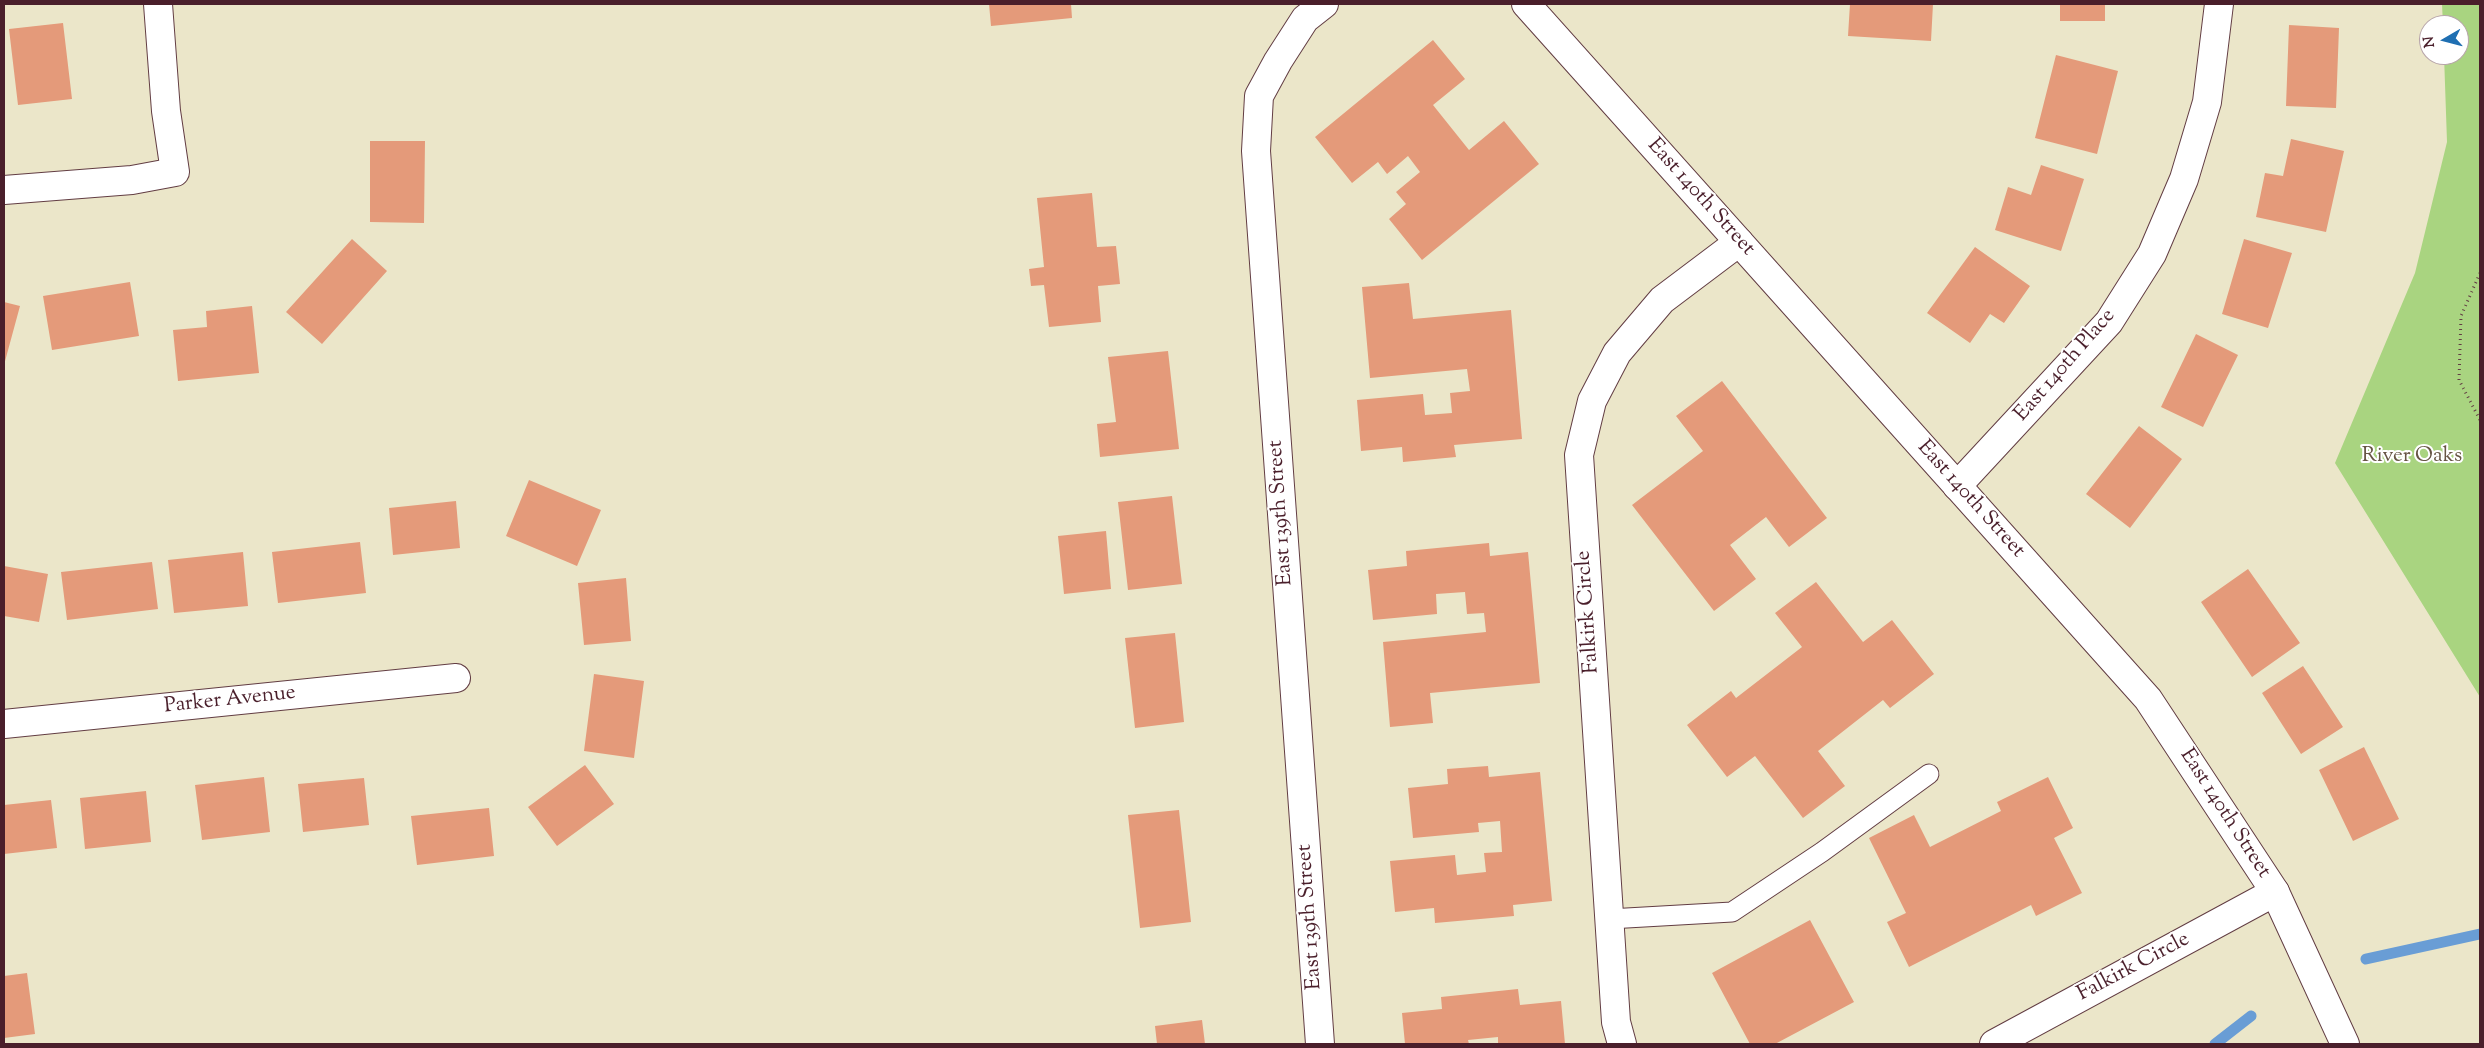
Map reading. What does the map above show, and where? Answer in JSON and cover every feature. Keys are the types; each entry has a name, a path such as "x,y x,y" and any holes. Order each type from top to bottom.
{"street":[{"path":"4,190 132,180 175,172 166,111 158,4"},
{"name":"East 139th Street","path":"1320,1044 1256,151 1259,96 1305,19 1324,4"},
{"name":"East 140th Street","path":"1526,4 2148,699 2275,892 2345,1044"},
{"name":"East 140th Place","path":"1957,486 2109,322 2152,254 2184,180 2207,102 2219,4"},
{"name":"Falkirk Circle","path":"1622,1044 1616,1022 1579,455 1592,401 1617,353 1662,300 1739,242"},
{"name":"Parker Avenue","path":"4,724 456,678"},
{"name":"Falkirk Circle","path":"1994,1044 2275,892"}],"lane":[{"path":"1609,919 1732,912 1822,852 1929,774"}],"path":[{"path":"2480,273 2461,316 2459,380 2480,420"}],"green space":[{"name":"River Oaks","path":"2442,4 2480,4 2480,697 2335,463 2415,273 2447,142 2444,65 2469,65 2469,15 2443,15"}],"building":[{"path":"989,4 1071,4 1072,18 991,26"},
{"path":"1850,4 1933,4 1931,41 1848,36"},
{"path":"2060,4 2105,4 2105,21 2060,21"},
{"path":"63,23 72,99 18,105 9,29"},
{"path":"2289,25 2339,28 2336,108 2286,106"},
{"path":"1433,40 1465,79 1433,105 1469,150 1504,121 1539,164 1422,260 1389,219 1406,204 1396,192 1420,172 1408,156 1387,174 1378,162 1352,183 1315,137"},
{"path":"2056,55 2118,71 2097,154 2035,138"},
{"path":"2291,139 2344,151 2326,232 2256,217 2265,173 2283,176"},
{"path":"370,141 425,141 424,223 370,222"},
{"path":"2041,165 2084,179 2061,251 1995,230 2008,187 2031,195"},
{"path":"1092,193 1097,247 1116,246 1120,284 1098,286 1101,322 1049,327 1044,285 1031,286 1029,269 1044,267 1037,198"},
{"path":"352,239 387,271 322,344 286,312"},
{"path":"2244,239 2292,253 2268,328 2222,314"},
{"path":"1975,247 2030,286 2004,323 1990,314 1970,343 1927,313"},
{"path":"130,282 139,336 52,350 43,296"},
{"path":"1409,283 1413,319 1511,310 1522,439 1454,445 1456,457 1403,462 1402,447 1361,451 1357,400 1423,394 1425,415 1452,413 1450,393 1470,391 1467,369 1370,378 1362,287"},
{"path":"4,302 20,306 4,365"},
{"path":"252,306 259,373 178,381 173,330 207,327 206,311"},
{"path":"2196,334 2238,355 2203,427 2161,407"},
{"path":"1168,351 1179,449 1100,457 1097,424 1116,422 1108,357"},
{"path":"1722,381 1827,518 1789,547 1766,517 1730,545 1756,579 1714,611 1632,505 1703,451 1676,416"},
{"path":"2139,426 2182,459 2130,528 2086,494"},
{"path":"529,480 601,510 577,566 506,536"},
{"path":"1172,496 1182,584 1128,590 1118,502"},
{"path":"456,501 460,548 393,555 389,508"},
{"path":"1106,531 1111,589 1064,594 1058,536"},
{"path":"360,542 366,593 278,603 272,552"},
{"path":"1489,543 1490,556 1528,552 1540,683 1430,693 1433,723 1390,727 1383,642 1486,632 1484,613 1467,614 1465,592 1436,594 1437,614 1373,620 1368,570 1407,566 1406,551"},
{"path":"243,552 248,606 174,613 168,560"},
{"path":"152,562 158,609 67,620 61,572"},
{"path":"4,566 48,574 39,622 4,616"},
{"path":"2248,569 2300,643 2252,677 2201,602"},
{"path":"626,578 631,641 584,645 578,583"},
{"path":"1816,582 1863,642 1892,620 1934,674 1890,708 1883,700 1818,751 1845,786 1803,818 1755,756 1727,777 1687,725 1731,691 1736,698 1802,647 1775,613"},
{"path":"1175,633 1184,722 1135,728 1125,638"},
{"path":"2303,666 2343,727 2301,754 2262,693"},
{"path":"594,674 644,681 634,758 584,751"},
{"path":"2364,747 2399,819 2353,841 2319,770"},
{"path":"585,765 614,804 557,846 528,807"},
{"path":"1488,766 1489,777 1540,772 1552,901 1513,905 1514,916 1435,923 1434,908 1395,912 1390,861 1455,855 1457,875 1486,872 1484,853 1502,852 1500,821 1478,823 1479,832 1413,838 1408,788 1448,784 1447,769"},
{"path":"264,777 270,832 202,840 195,785"},
{"path":"2048,777 2073,828 2054,838 2082,893 2036,916 2031,905 1909,967 1887,922 1906,913 1869,838 1914,815 1930,847 2001,811 1997,802"},
{"path":"364,778 369,825 303,832 298,784"},
{"path":"146,791 151,842 85,849 80,798"},
{"path":"51,800 57,848 4,854 4,805"},
{"path":"489,808 494,856 417,865 411,816"},
{"path":"1179,810 1191,922 1140,928 1128,815"},
{"path":"1810,920 1854,1002 1775,1044 1750,1044 1712,973"},
{"path":"27,973 35,1034 4,1038 4,976"},
{"path":"1518,989 1520,1005 1561,1001 1565,1044 1498,1044 1498,1037 1468,1040 1469,1044 1405,1044 1402,1013 1442,1009 1441,997"},
{"path":"1202,1020 1205,1044 1157,1044 1155,1026"}],"waterway":[{"path":"2366,959 2480,934"},
{"path":"2215,1044 2251,1016"}]}
